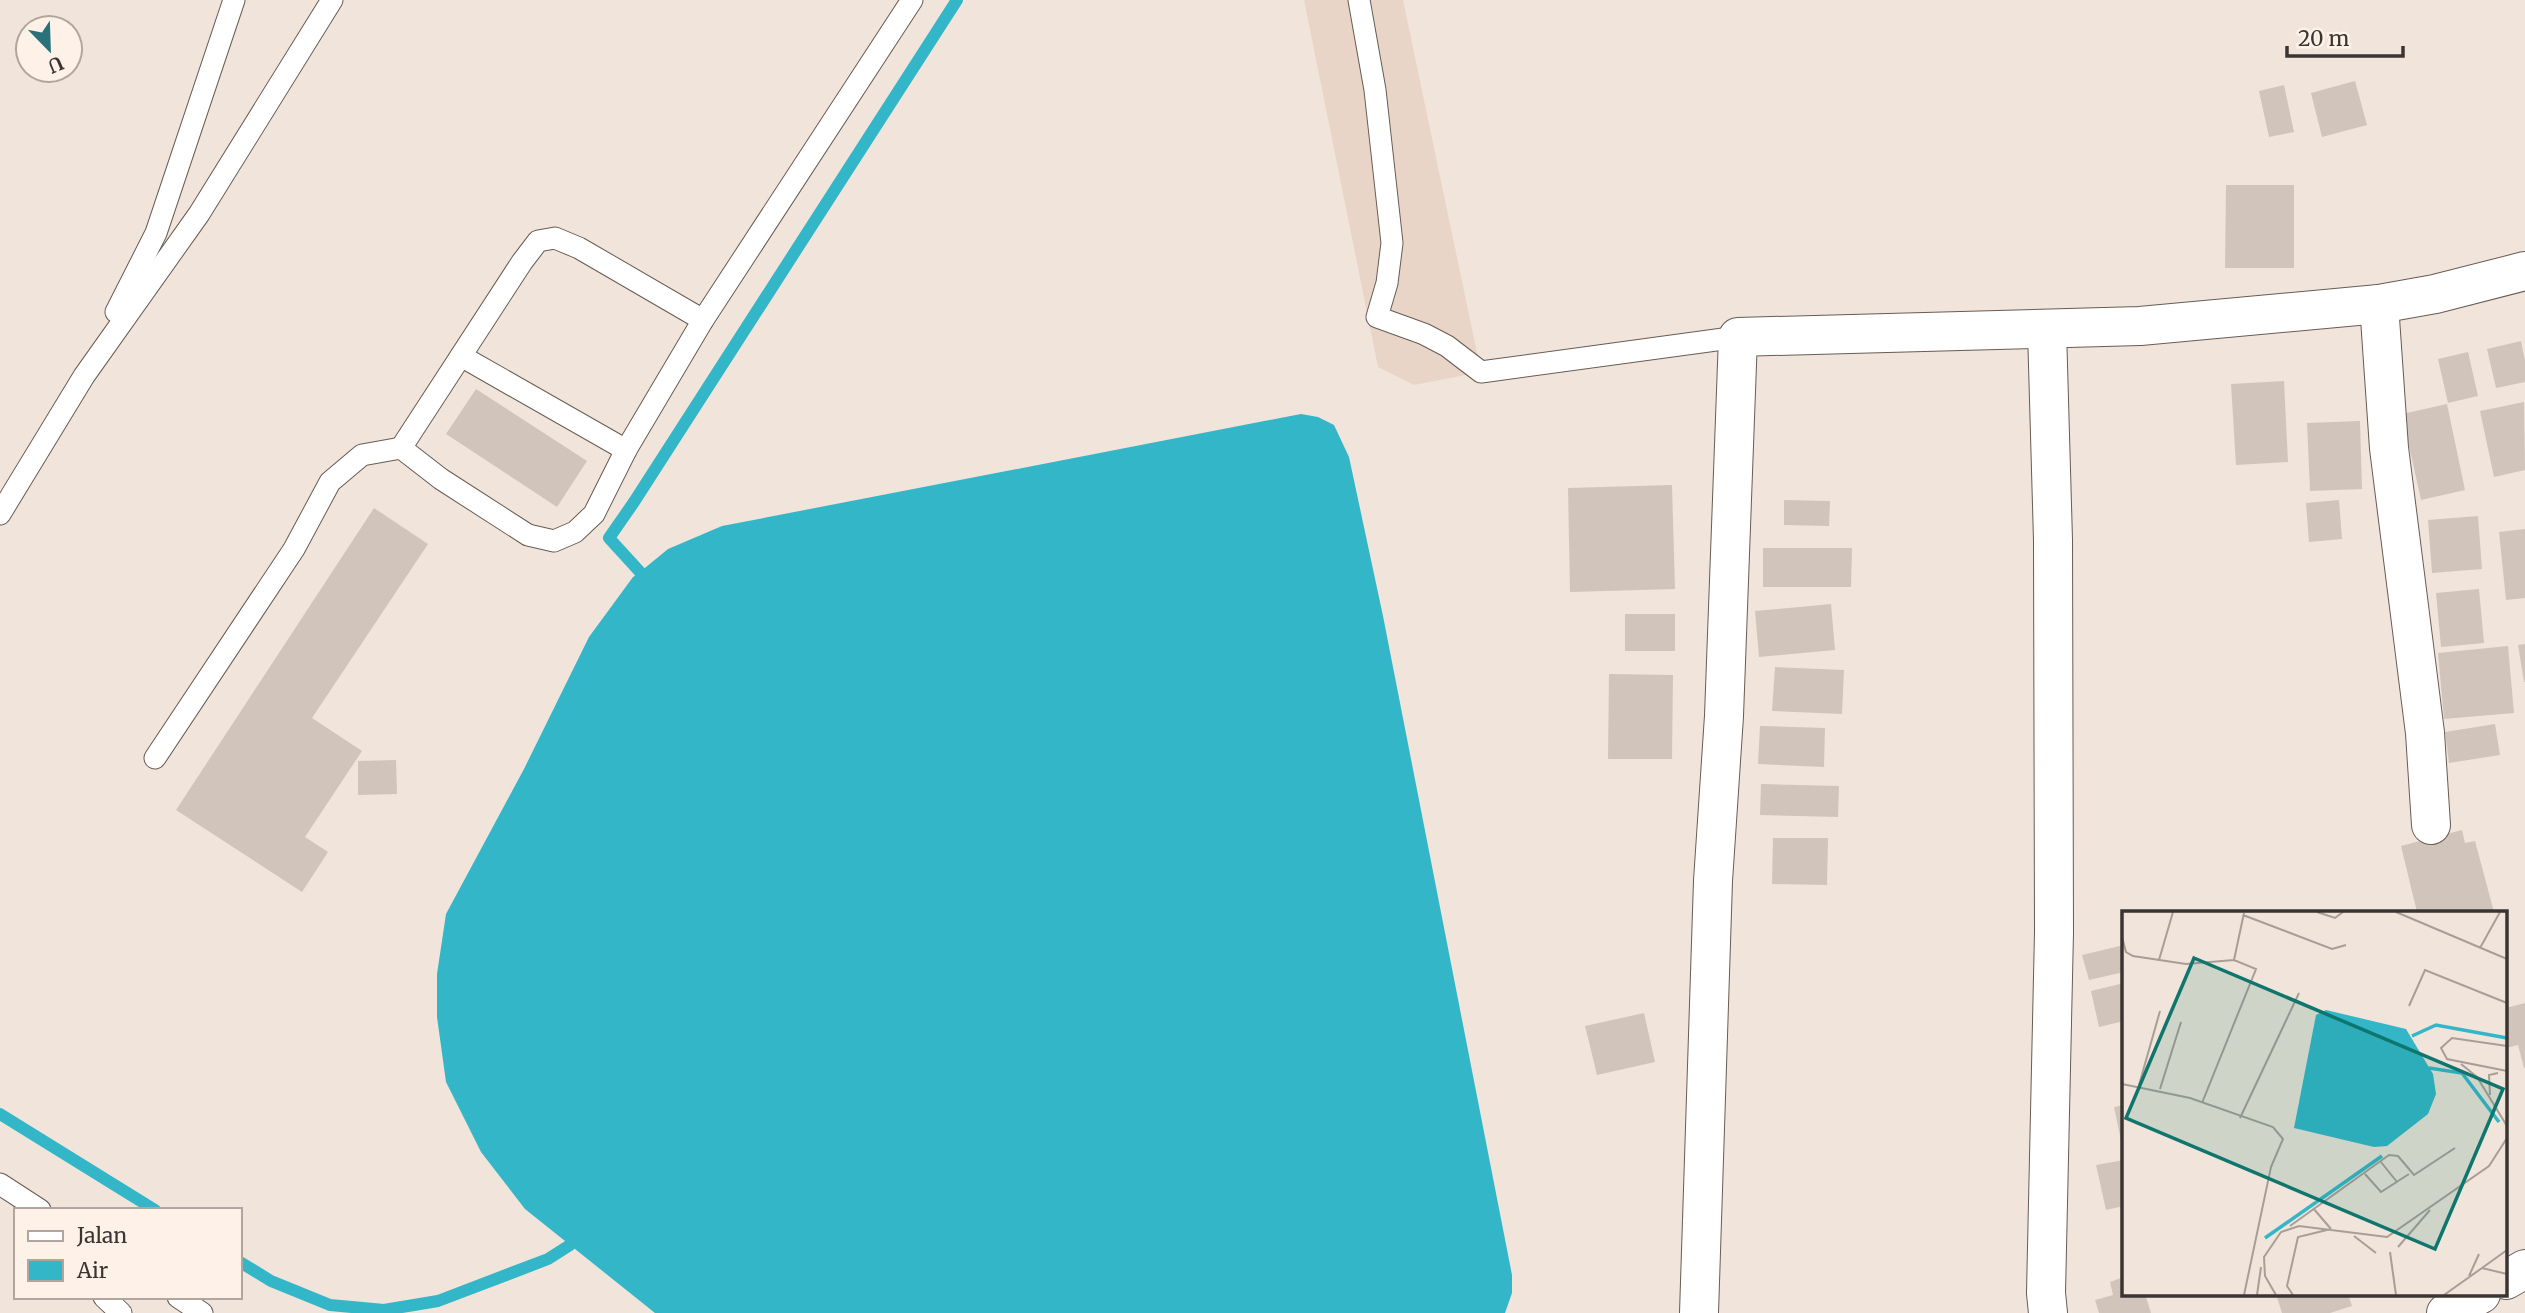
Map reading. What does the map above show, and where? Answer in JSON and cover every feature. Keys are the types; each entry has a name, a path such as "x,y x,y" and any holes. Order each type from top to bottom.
{"street":[{"path":"1699,1313 1713,881 1724,716 1738,337 2140,326 2379,304 2435,294 2525,271"},
{"path":"2379,304 2389,448 2425,733 2431,825"},
{"path":"2047,330 2053,540 2054,862 2046,1293 2048,1313"},
{"path":"2508,1279 2525,1269"},
{"path":"2446,1313 2477,1296"}],"lane":[{"path":"84,376 156,233 234,0"},
{"path":"0,513 84,376 199,214 332,0"},
{"path":"401,448 441,479 528,536 554,541 575,532 594,514 626,450 703,320 912,0"},
{"path":"1359,0 1376,90 1392,243 1387,283 1377,317 1424,334 1447,346 1481,372 1738,337"},
{"path":"155,758 294,549 331,482 362,455 401,448 538,241 555,238 579,248 703,320"},
{"path":"461,356 626,450"},
{"path":"0,1184 37,1208"},
{"path":"106,1299 121,1313"},
{"path":"181,1299 202,1313"}],"shaded area":[{"path":"1304,0 1403,0 1481,372 1414,385 1378,367"}],"water":[{"path":"1301,414 1318,417 1334,425 1349,457 1383,616 1512,1275 1512,1293 1505,1313 655,1313 525,1209 481,1152 446,1082 437,1017 437,974 446,914 524,769 589,637 633,577 668,549 722,526"}],"building":[{"path":"2355,81 2367,125 2322,137 2311,93"},
{"path":"2284,85 2294,132 2269,137 2259,91"},
{"path":"2226,185 2294,185 2294,268 2225,268"},
{"path":"2521,341 2525,382 2496,388 2487,349"},
{"path":"2468,352 2478,396 2448,403 2438,359"},
{"path":"2284,381 2288,462 2236,465 2231,384"},
{"path":"476,389 587,461 557,507 446,434"},
{"path":"2524,402 2525,470 2494,477 2480,411"},
{"path":"2447,404 2465,490 2421,500 2402,414"},
{"path":"2360,421 2362,489 2310,491 2307,423"},
{"path":"1672,485 1675,589 1570,592 1568,488"},
{"path":"1784,500 1830,501 1829,526 1784,525"},
{"path":"2339,500 2342,539 2309,542 2306,503"},
{"path":"374,508 428,544 312,718 362,751 305,837 328,852 302,892 176,810"},
{"path":"2478,516 2482,569 2432,573 2428,520"},
{"path":"2525,529 2525,598 2506,600 2499,532"},
{"path":"1763,548 1852,548 1851,587 1763,587"},
{"path":"2479,589 2484,643 2441,647 2436,593"},
{"path":"1831,604 1835,650 1759,657 1755,611"},
{"path":"1625,614 1675,614 1675,651 1625,651"},
{"path":"2525,644 2525,682 2524,682 2518,645"},
{"path":"2508,646 2514,713 2444,719 2438,653"},
{"path":"1775,667 1844,670 1842,714 1772,711"},
{"path":"1609,674 1673,675 1672,759 1608,759"},
{"path":"2495,724 2500,755 2449,763 2445,732"},
{"path":"1760,726 1825,728 1824,767 1758,764"},
{"path":"396,760 397,794 358,795 358,761"},
{"path":"1761,784 1839,786 1838,817 1760,815"},
{"path":"2462,830 2465,843 2475,841 2494,911 2417,911 2401,846"},
{"path":"1773,838 1828,838 1827,885 1772,884"},
{"path":"2122,945 2122,972 2089,980 2082,955"},
{"path":"2122,983 2122,1021 2099,1027 2091,991"},
{"path":"2525,1003 2525,1068 2518,1045 2508,1048 2508,1007"},
{"path":"1644,1013 1655,1062 1597,1075 1585,1026"},
{"path":"2122,1105 2122,1145 2114,1107"},
{"path":"2122,1160 2122,1206 2106,1210 2096,1165"},
{"path":"2122,1278 2122,1296 2146,1296 2151,1313 2099,1313 2095,1300 2113,1295 2110,1282"},
{"path":"2277,1296 2349,1296 2352,1306 2330,1313 2282,1313"}],"waterway":[{"path":"640,572 609,538 957,0"},
{"path":"0,1114 152,1208"},
{"path":"242,1263 271,1281 330,1305 384,1310 438,1301 548,1259 570,1245"}]}
